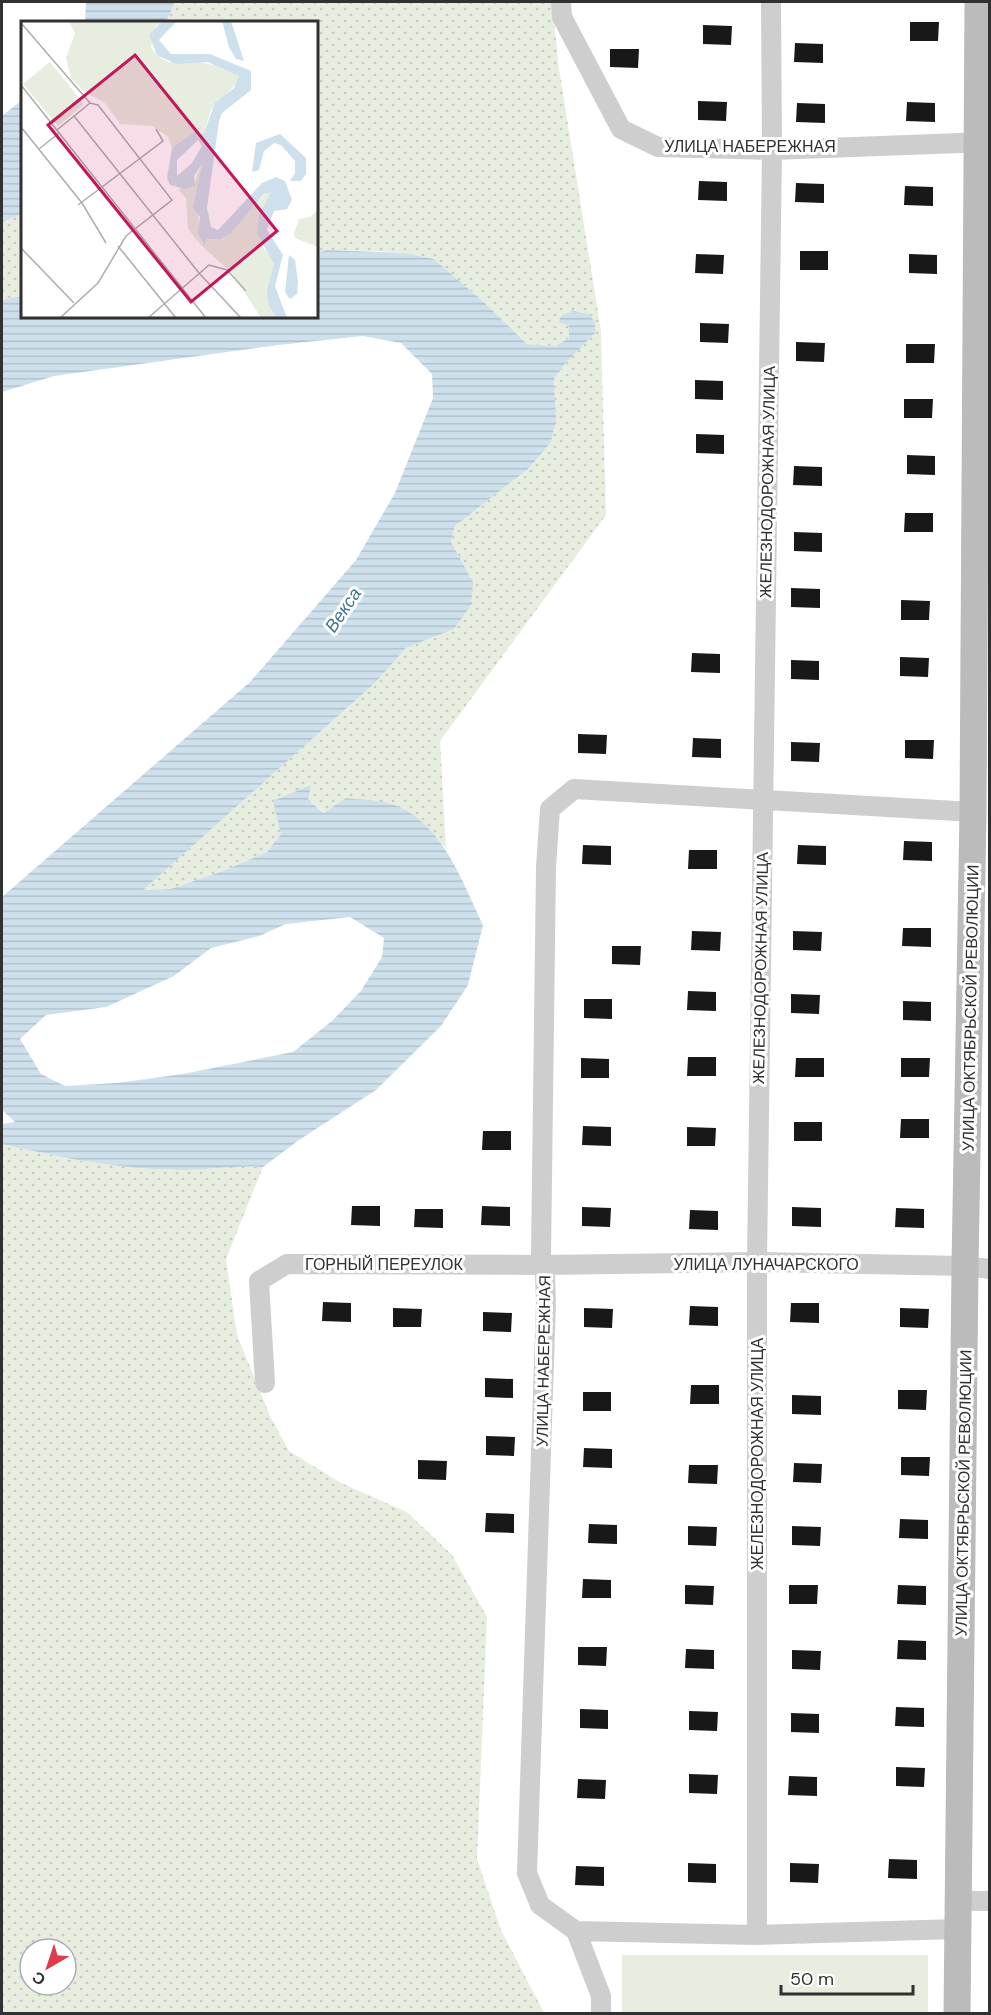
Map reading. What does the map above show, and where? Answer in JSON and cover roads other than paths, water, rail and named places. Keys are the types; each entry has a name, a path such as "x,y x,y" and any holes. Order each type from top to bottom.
{"street":[{"name":"УЛИЦА НАБЕРЕЖНАЯ","path":"561,2 562,17 621,129 658,147 772,150 983,142"},
{"name":"ЖЕЛЕЗНОДОРОЖНАЯ УЛИЦА","path":"757,1935 757,1262 772,150 771,2"},
{"name":"УЛИЦА ОКТЯБРЬСКОЙ РЕВОЛЮЦИИ","path":"957,2013 977,1268 982,812 983,142 978,2"},
{"name":"УЛИЦА НАБЕРЕЖНАЯ","path":"576,1931 540,1905 528,1873 546,1302 545,1275 540,1256 546,867 550,808 574,789 763,800"},
{"path":"763,800 982,812"},
{"name":"УЛИЦА ЛУНАЧАРСКОГО","path":"543,1265 757,1262 977,1268"},
{"name":"ГОРНЫЙ ПЕРЕУЛОК","path":"265,1383 259,1281 287,1264 543,1265"},
{"path":"959,1901 990,1901"},
{"path":"601,2013 601,1996 576,1931 757,1935 958,1929"}],"water":[{"path":"86,2 175,2 166,21 85,21"},
{"path":"21,101 21,214 2,222 2,116"},
{"name":"Векса","path":"326,250 405,253 434,259 487,305 527,344 555,346 569,338 569,326 558,322 562,315 573,311 590,314 595,323 595,333 554,379 556,418 551,442 528,469 455,526 451,542 473,582 471,605 454,629 406,648 376,682 143,890 171,889 228,869 267,852 281,834 273,801 311,785 308,800 324,813 346,798 392,804 413,815 427,827 450,857 483,925 468,985 441,1026 376,1090 299,1140 263,1167 185,1170 138,1168 70,1158 2,1144 2,1124 15,1122 2,1110 2,897 250,682 356,560 395,493 433,398 432,374 401,343 363,336 278,345 54,376 2,392 2,300 21,296 21,318 318,318 318,253","holes":["350,917 384,938 382,957 361,991 332,1021 293,1052 183,1074 117,1083 65,1086 41,1074 20,1039 46,1015 106,1007 174,976 211,948 259,936 286,924"]}]}
